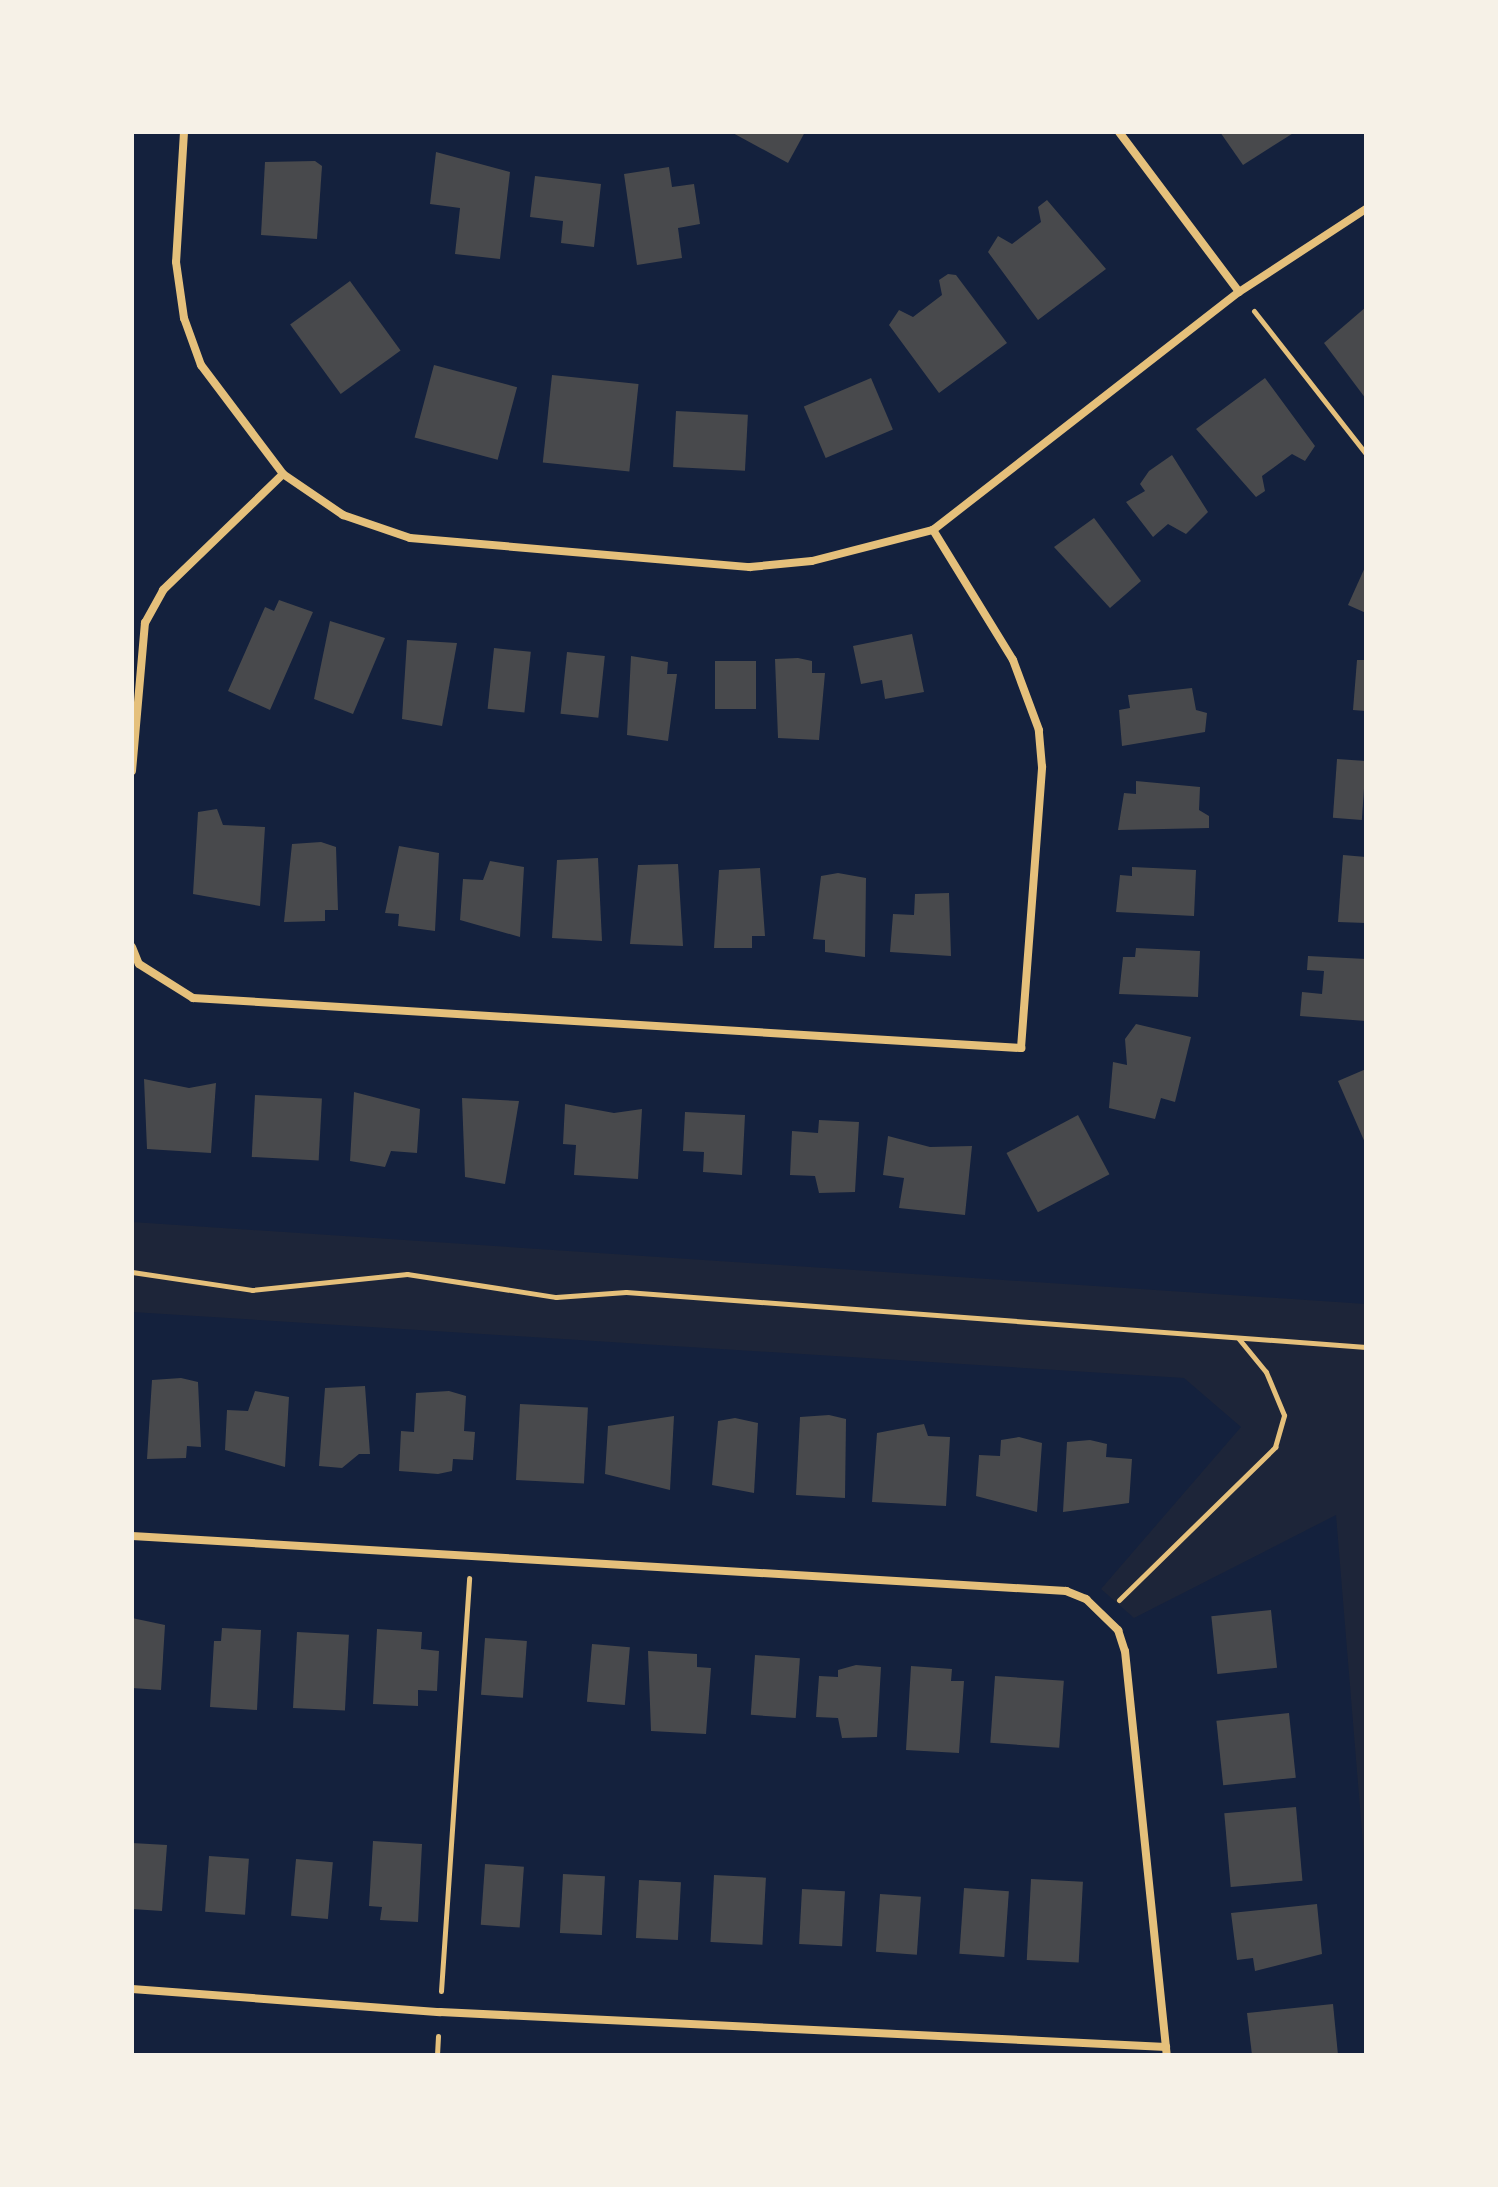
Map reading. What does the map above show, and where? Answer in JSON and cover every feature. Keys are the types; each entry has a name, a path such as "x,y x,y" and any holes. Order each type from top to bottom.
{"street":[{"path":"184,132 176,262 184,318 201,365 283,474 343,515 410,538 735,566 812,561 933,530 1239,292 1366,209"},
{"path":"1119,132 1239,292"},
{"path":"132,771 145,623 163,590 283,474"},
{"path":"132,947 139,964 193,998 1021,1048 1042,767 1039,730 1013,660 933,530"},
{"path":"132,1536 1066,1591 1105,1613 1125,1651 1166,2051 440,2012 132,1989"}],"path":[{"path":"1239,292 1366,454"},
{"path":"132,1272 252,1290 407,1274 556,1297 626,1292 1366,1347"},
{"path":"1105,1613 1257,1473 1275,1447 1284,1415 1266,1372 1238,1338"},
{"path":"437,2055 470,1557"}],"shaded area":[{"path":"132,1222 1366,1304 1366,1881 1336,1515 1134,1618 1101,1589 1241,1427 1184,1378 132,1312"}],"building":[{"path":"731,132 805,132 788,163"},
{"path":"1220,132 1295,132 1243,165"},
{"path":"436,152 510,172 500,259 455,254 460,208 430,204"},
{"path":"315,161 322,166 317,239 261,235 265,162"},
{"path":"669,167 672,187 694,184 700,224 678,228 682,258 637,265 624,174"},
{"path":"535,176 601,184 594,247 561,243 563,221 530,217"},
{"path":"1047,200 1106,269 1038,320 988,252 998,236 1012,244 1041,222 1038,207"},
{"path":"948,274 956,275 1007,343 939,393 889,325 899,310 913,317 942,295 939,280"},
{"path":"350,281 401,351 341,394 290,324"},
{"path":"1366,307 1366,399 1324,343"},
{"path":"434,365 517,387 498,460 415,437"},
{"path":"552,375 639,384 629,472 543,463"},
{"path":"871,378 893,430 826,458 804,407"},
{"path":"1265,378 1315,446 1305,461 1292,454 1262,476 1265,491 1256,497 1196,429"},
{"path":"676,411 748,415 745,471 673,467"},
{"path":"1172,455 1208,512 1186,534 1168,524 1153,537 1126,502 1145,491 1140,484 1149,471"},
{"path":"1094,518 1141,581 1110,608 1054,547"},
{"path":"1366,565 1366,613 1348,605"},
{"path":"279,600 313,612 270,710 228,691 265,607 274,611"},
{"path":"330,621 385,638 353,714 314,699"},
{"path":"912,634 924,692 885,699 882,680 861,684 853,646"},
{"path":"407,640 457,643 442,726 402,719"},
{"path":"494,648 531,652 524,713 488,709"},
{"path":"567,652 605,656 598,718 561,714"},
{"path":"631,656 668,662 667,674 677,674 668,741 627,735"},
{"path":"775,659 812,661 812,673 825,673 819,740 778,738"},
{"path":"1357,660 1366,660 1366,711 1353,710"},
{"path":"715,661 756,661 756,709 715,709"},
{"path":"1192,688 1196,710 1207,713 1205,732 1122,746 1119,710 1130,708 1128,695"},
{"path":"1337,759 1366,761 1362,820 1333,818"},
{"path":"1136,781 1200,787 1199,810 1209,816 1209,828 1118,830 1124,793 1136,794"},
{"path":"217,809 223,825 265,827 260,906 193,894 198,812"},
{"path":"321,842 336,847 338,910 325,910 325,921 284,922 292,844"},
{"path":"399,846 439,853 435,931 398,926 399,914 385,913"},
{"path":"1343,855 1366,857 1366,923 1338,922"},
{"path":"598,858 602,941 552,938 557,860"},
{"path":"490,861 524,867 520,937 460,920 463,879 483,880"},
{"path":"678,864 683,946 630,944 638,865"},
{"path":"1132,867 1196,870 1194,916 1116,912 1120,875 1132,876"},
{"path":"760,868 765,936 752,936 752,948 714,948 719,870"},
{"path":"838,873 866,878 865,957 825,952 825,940 813,939 821,876"},
{"path":"949,893 951,956 890,952 893,914 914,915 915,894"},
{"path":"1136,948 1200,951 1198,997 1119,994 1123,957 1135,957"},
{"path":"1308,956 1366,959 1366,1021 1300,1016 1302,992 1322,994 1324,971 1307,970"},
{"path":"1136,1024 1191,1037 1175,1102 1161,1098 1155,1119 1109,1108 1113,1062 1127,1065 1125,1039"},
{"path":"1366,1069 1366,1145 1338,1081"},
{"path":"144,1079 189,1088 216,1083 211,1153 147,1149"},
{"path":"354,1092 420,1109 417,1153 391,1151 385,1167 350,1161"},
{"path":"255,1095 322,1099 319,1160 252,1157"},
{"path":"462,1098 519,1101 505,1184 465,1177"},
{"path":"565,1104 614,1113 642,1109 638,1179 574,1175 576,1145 563,1144"},
{"path":"685,1112 745,1115 742,1175 703,1172 704,1152 683,1151"},
{"path":"1078,1115 1109,1174 1038,1212 1006,1153"},
{"path":"819,1120 859,1122 855,1192 819,1193 815,1176 790,1175 792,1131 818,1133"},
{"path":"888,1136 930,1147 972,1146 965,1215 899,1208 904,1178 883,1175"},
{"path":"181,1378 198,1382 201,1447 187,1446 186,1458 147,1459 152,1380"},
{"path":"365,1386 370,1454 359,1454 342,1468 319,1466 325,1388"},
{"path":"255,1391 289,1397 285,1467 225,1450 227,1410 248,1411"},
{"path":"449,1391 466,1396 464,1431 475,1432 473,1460 453,1459 452,1471 438,1474 399,1471 401,1431 414,1432 416,1393"},
{"path":"520,1404 588,1408 584,1483 516,1480"},
{"path":"829,1415 846,1419 845,1498 796,1495 800,1417"},
{"path":"674,1416 670,1490 605,1474 608,1426"},
{"path":"735,1418 758,1423 754,1493 712,1485 718,1421"},
{"path":"924,1424 928,1436 950,1437 946,1506 872,1502 877,1433"},
{"path":"1019,1437 1042,1443 1037,1512 976,1496 979,1455 1000,1456 1001,1440"},
{"path":"1090,1440 1107,1444 1106,1457 1132,1459 1129,1503 1063,1512 1067,1442"},
{"path":"1271,1610 1277,1668 1217,1674 1211,1616"},
{"path":"132,1618 165,1625 161,1690 132,1688"},
{"path":"222,1628 261,1630 257,1710 210,1707 214,1641 221,1641"},
{"path":"377,1629 422,1632 421,1649 439,1651 437,1691 418,1690 418,1706 373,1704"},
{"path":"297,1632 349,1635 345,1711 293,1708"},
{"path":"485,1638 527,1641 523,1698 481,1695"},
{"path":"592,1644 630,1647 625,1705 587,1702"},
{"path":"648,1651 697,1654 697,1667 711,1668 706,1734 651,1731"},
{"path":"755,1655 800,1658 796,1718 751,1715"},
{"path":"856,1665 881,1667 877,1737 842,1738 838,1718 816,1717 819,1676 838,1677 838,1670"},
{"path":"911,1666 952,1669 951,1681 964,1681 959,1753 906,1750"},
{"path":"995,1676 1064,1681 1059,1748 990,1743"},
{"path":"1289,1713 1296,1778 1223,1785 1216,1721"},
{"path":"1296,1807 1302,1881 1231,1887 1224,1813"},
{"path":"373,1841 422,1844 418,1922 380,1920 382,1907 369,1906"},
{"path":"132,1843 167,1845 162,1911 132,1909"},
{"path":"209,1856 249,1859 245,1915 205,1912"},
{"path":"296,1859 333,1862 328,1919 291,1916"},
{"path":"485,1864 524,1867 520,1928 481,1925"},
{"path":"563,1874 605,1876 602,1935 560,1933"},
{"path":"714,1875 766,1878 762,1945 710,1942"},
{"path":"1031,1879 1083,1882 1079,1963 1027,1960"},
{"path":"639,1880 681,1882 678,1940 636,1938"},
{"path":"964,1888 1009,1891 1004,1957 959,1954"},
{"path":"802,1889 845,1891 842,1946 799,1944"},
{"path":"880,1894 921,1897 917,1955 876,1952"},
{"path":"1317,1904 1322,1954 1255,1971 1253,1958 1237,1960 1231,1913"},
{"path":"1333,2004 1338,2055 1252,2055 1247,2013"}]}
